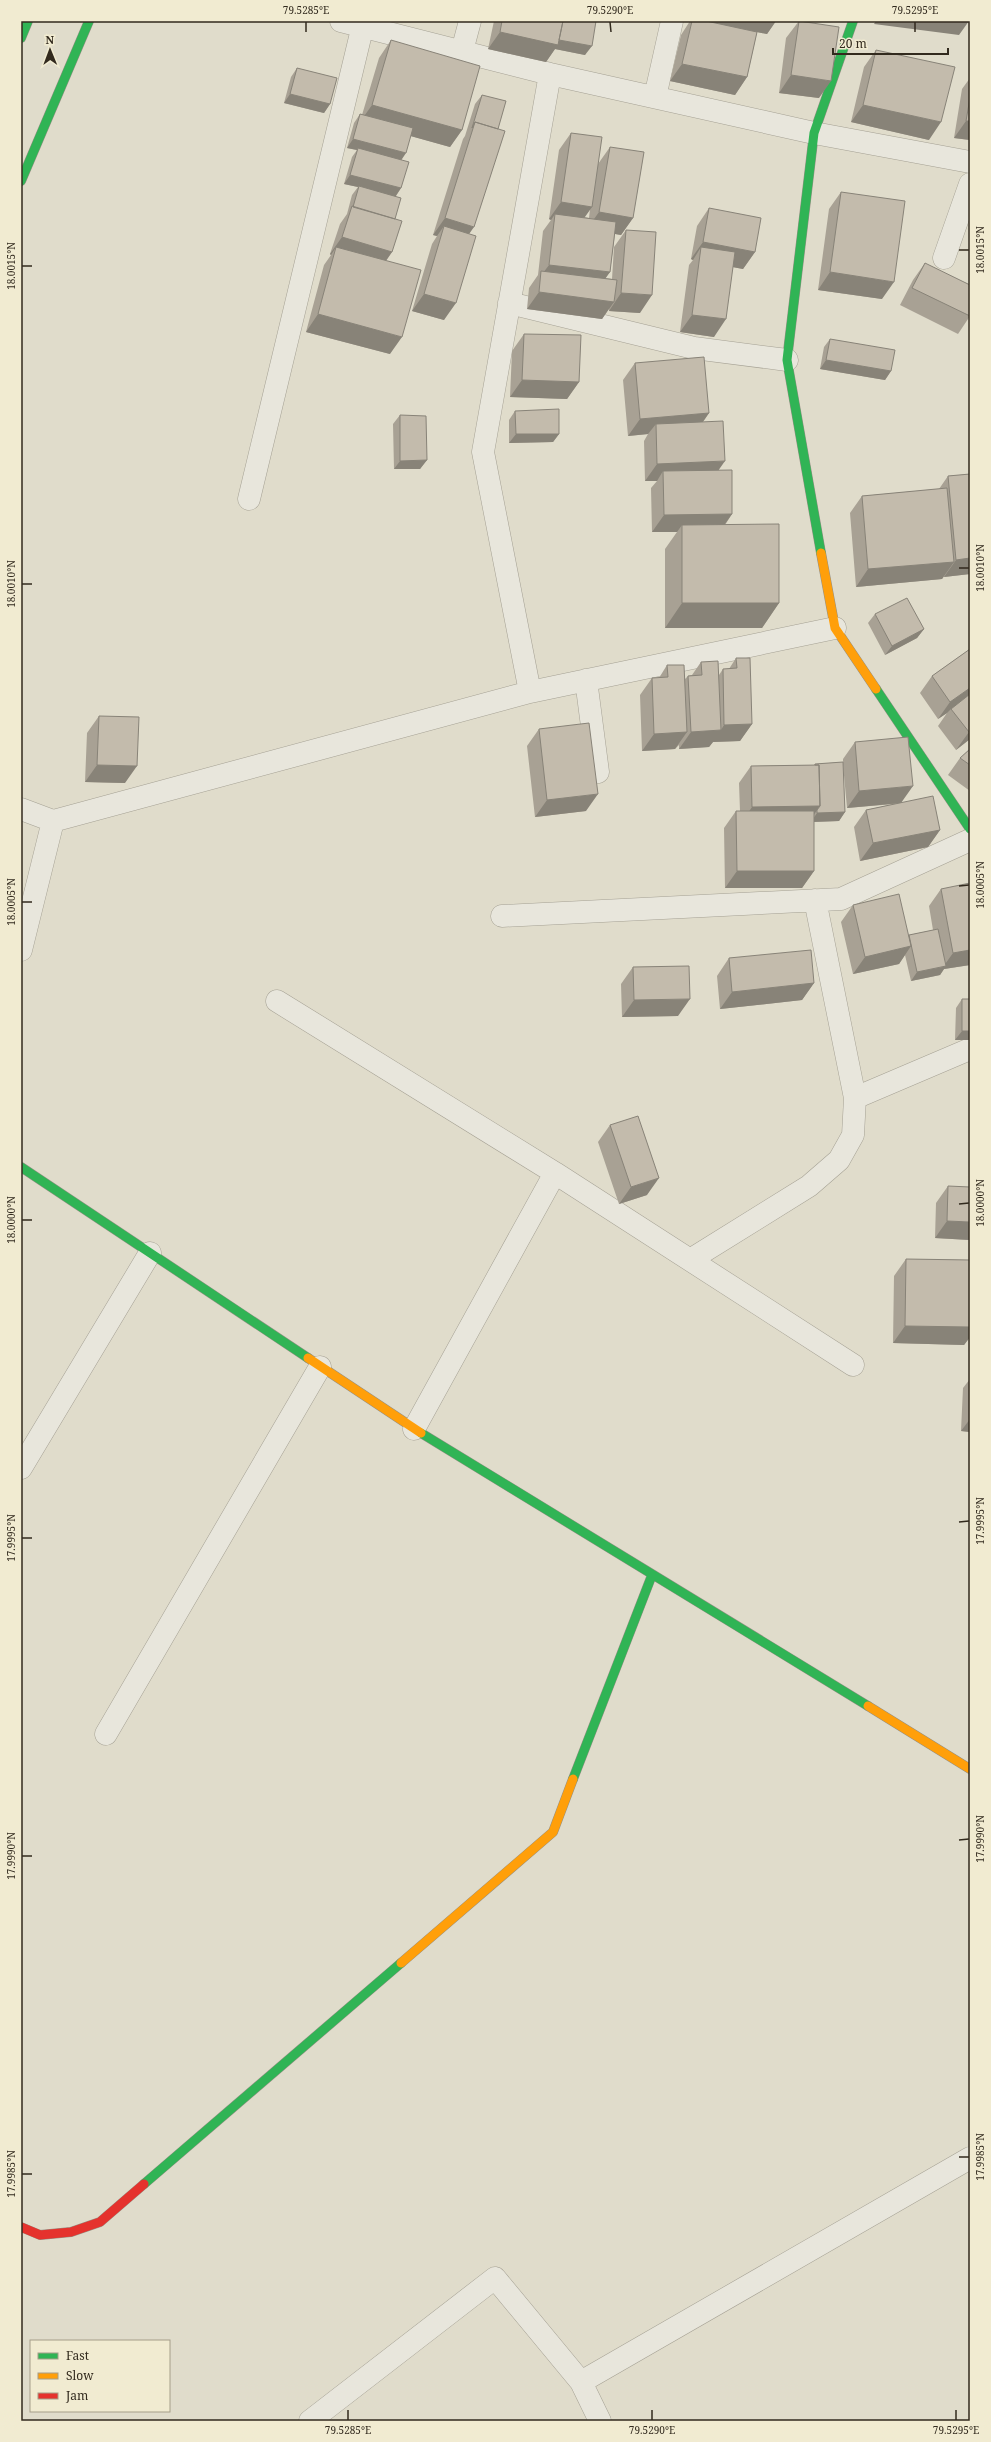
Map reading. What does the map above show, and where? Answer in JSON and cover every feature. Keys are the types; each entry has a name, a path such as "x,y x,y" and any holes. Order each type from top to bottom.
{"street":[{"path":"21,38 28,21"},
{"path":"21,181 89,21"},
{"path":"462,51 470,21"},
{"path":"656,97 672,21"},
{"path":"853,21 814,133 787,360 835,628 970,829"},
{"path":"249,499 353,23 550,74 814,133 970,162"},
{"path":"530,692 483,452 550,74"},
{"path":"944,258 970,184"},
{"path":"509,303 694,348 787,360"},
{"path":"21,809 53,821 530,692 835,628"},
{"path":"586,680 598,772"},
{"path":"21,950 53,821"},
{"path":"502,916 841,899 970,840"},
{"path":"690,1260 809,1186 839,1160 853,1135 855,1098 815,900"},
{"path":"277,1001 555,1173 853,1365"},
{"path":"855,1098 970,1049"},
{"path":"21,1167 414,1429 970,1769"},
{"path":"414,1429 555,1173"},
{"path":"21,1468 150,1253"},
{"path":"106,1734 320,1367"},
{"path":"21,2227 40,2235 72,2232 100,2222 553,1832 652,1575"},
{"path":"581,2382 970,2158"},
{"path":"310,2421 495,2278 581,2382 600,2421"}],"building":[{"path":"502,21 563,21 558,45 500,32"},
{"path":"563,21 596,21 592,46 559,40"},
{"path":"692,21 706,21 757,32 747,77 682,64"},
{"path":"799,21 839,27 831,81 791,75"},
{"path":"391,40 480,66 462,130 372,105"},
{"path":"876,50 955,67 941,122 863,105"},
{"path":"297,68 337,78 330,104 290,94"},
{"path":"482,95 506,101 498,129 475,122 472,128"},
{"path":"970,98 970,121 966,121"},
{"path":"360,114 413,128 406,153 353,139"},
{"path":"475,122 505,131 474,227 445,218"},
{"path":"571,133 602,137 592,207 561,202"},
{"path":"610,147 644,152 633,218 599,212"},
{"path":"358,148 409,162 401,188 350,175"},
{"path":"359,186 401,198 395,219 353,207"},
{"path":"841,192 905,201 894,282 830,272"},
{"path":"352,206 402,221 392,252 342,237"},
{"path":"709,208 761,218 755,252 703,242"},
{"path":"555,214 616,222 610,272 549,265"},
{"path":"444,226 476,236 456,303 424,294"},
{"path":"626,230 656,232 652,295 621,293"},
{"path":"336,247 421,270 402,337 318,314"},
{"path":"701,247 735,252 726,319 692,315"},
{"path":"925,263 970,285 970,316 912,288"},
{"path":"541,271 617,280 614,302 539,292"},
{"path":"524,334 581,335 579,382 522,380"},
{"path":"830,339 895,350 891,371 826,360"},
{"path":"704,357 709,413 640,419 635,363"},
{"path":"559,409 559,434 516,434 515,411"},
{"path":"400,415 426,416 427,460 400,461"},
{"path":"723,421 725,461 657,464 656,424"},
{"path":"732,470 732,514 664,515 663,471"},
{"path":"970,474 970,558 956,560 948,476"},
{"path":"947,488 954,562 868,569 862,496"},
{"path":"779,524 779,603 682,603 682,525"},
{"path":"907,598 924,629 892,646 875,614"},
{"path":"970,649 970,688 950,702 932,676"},
{"path":"736,658 750,658 752,724 724,725 723,669 737,668"},
{"path":"718,661 721,730 691,732 688,676 702,675 701,662"},
{"path":"667,665 684,665 687,732 654,734 652,678 668,677"},
{"path":"970,694 970,731 969,732 951,709"},
{"path":"99,716 139,717 137,766 97,765"},
{"path":"589,723 598,794 547,800 539,729"},
{"path":"908,737 913,786 859,791 855,742"},
{"path":"970,749 970,765 960,758"},
{"path":"843,762 845,812 817,813 820,806 819,765 815,764"},
{"path":"819,765 820,806 752,807 751,766"},
{"path":"933,796 940,830 873,843 866,810"},
{"path":"736,811 814,811 814,871 737,871"},
{"path":"970,883 970,950 953,953 941,889"},
{"path":"899,894 911,946 865,957 853,905"},
{"path":"938,929 946,966 917,972 909,935"},
{"path":"811,950 814,983 732,992 729,958"},
{"path":"689,966 690,999 634,1000 633,967"},
{"path":"962,999 970,999 970,1031 962,1031"},
{"path":"638,1116 659,1178 631,1187 610,1125"},
{"path":"948,1186 970,1187 970,1222 947,1221"},
{"path":"906,1259 970,1260 970,1327 905,1326"}],"traffic: fast":[{"path":"21,38 28,21"},
{"path":"21,181 89,21"},
{"path":"821,553 787,360 814,133 853,21"},
{"path":"876,689 970,829"},
{"path":"21,1167 308,1358"},
{"path":"421,1433 868,1706"},
{"path":"573,1779 652,1575"},
{"path":"144,2184 401,1963"}],"traffic: slow":[{"path":"821,553 835,628 876,689"},
{"path":"308,1358 421,1433"},
{"path":"868,1706 970,1769"},
{"path":"401,1963 553,1832 573,1779"}],"traffic: jam":[{"path":"21,2227 40,2235 71,2232 100,2222 144,2184"}]}
